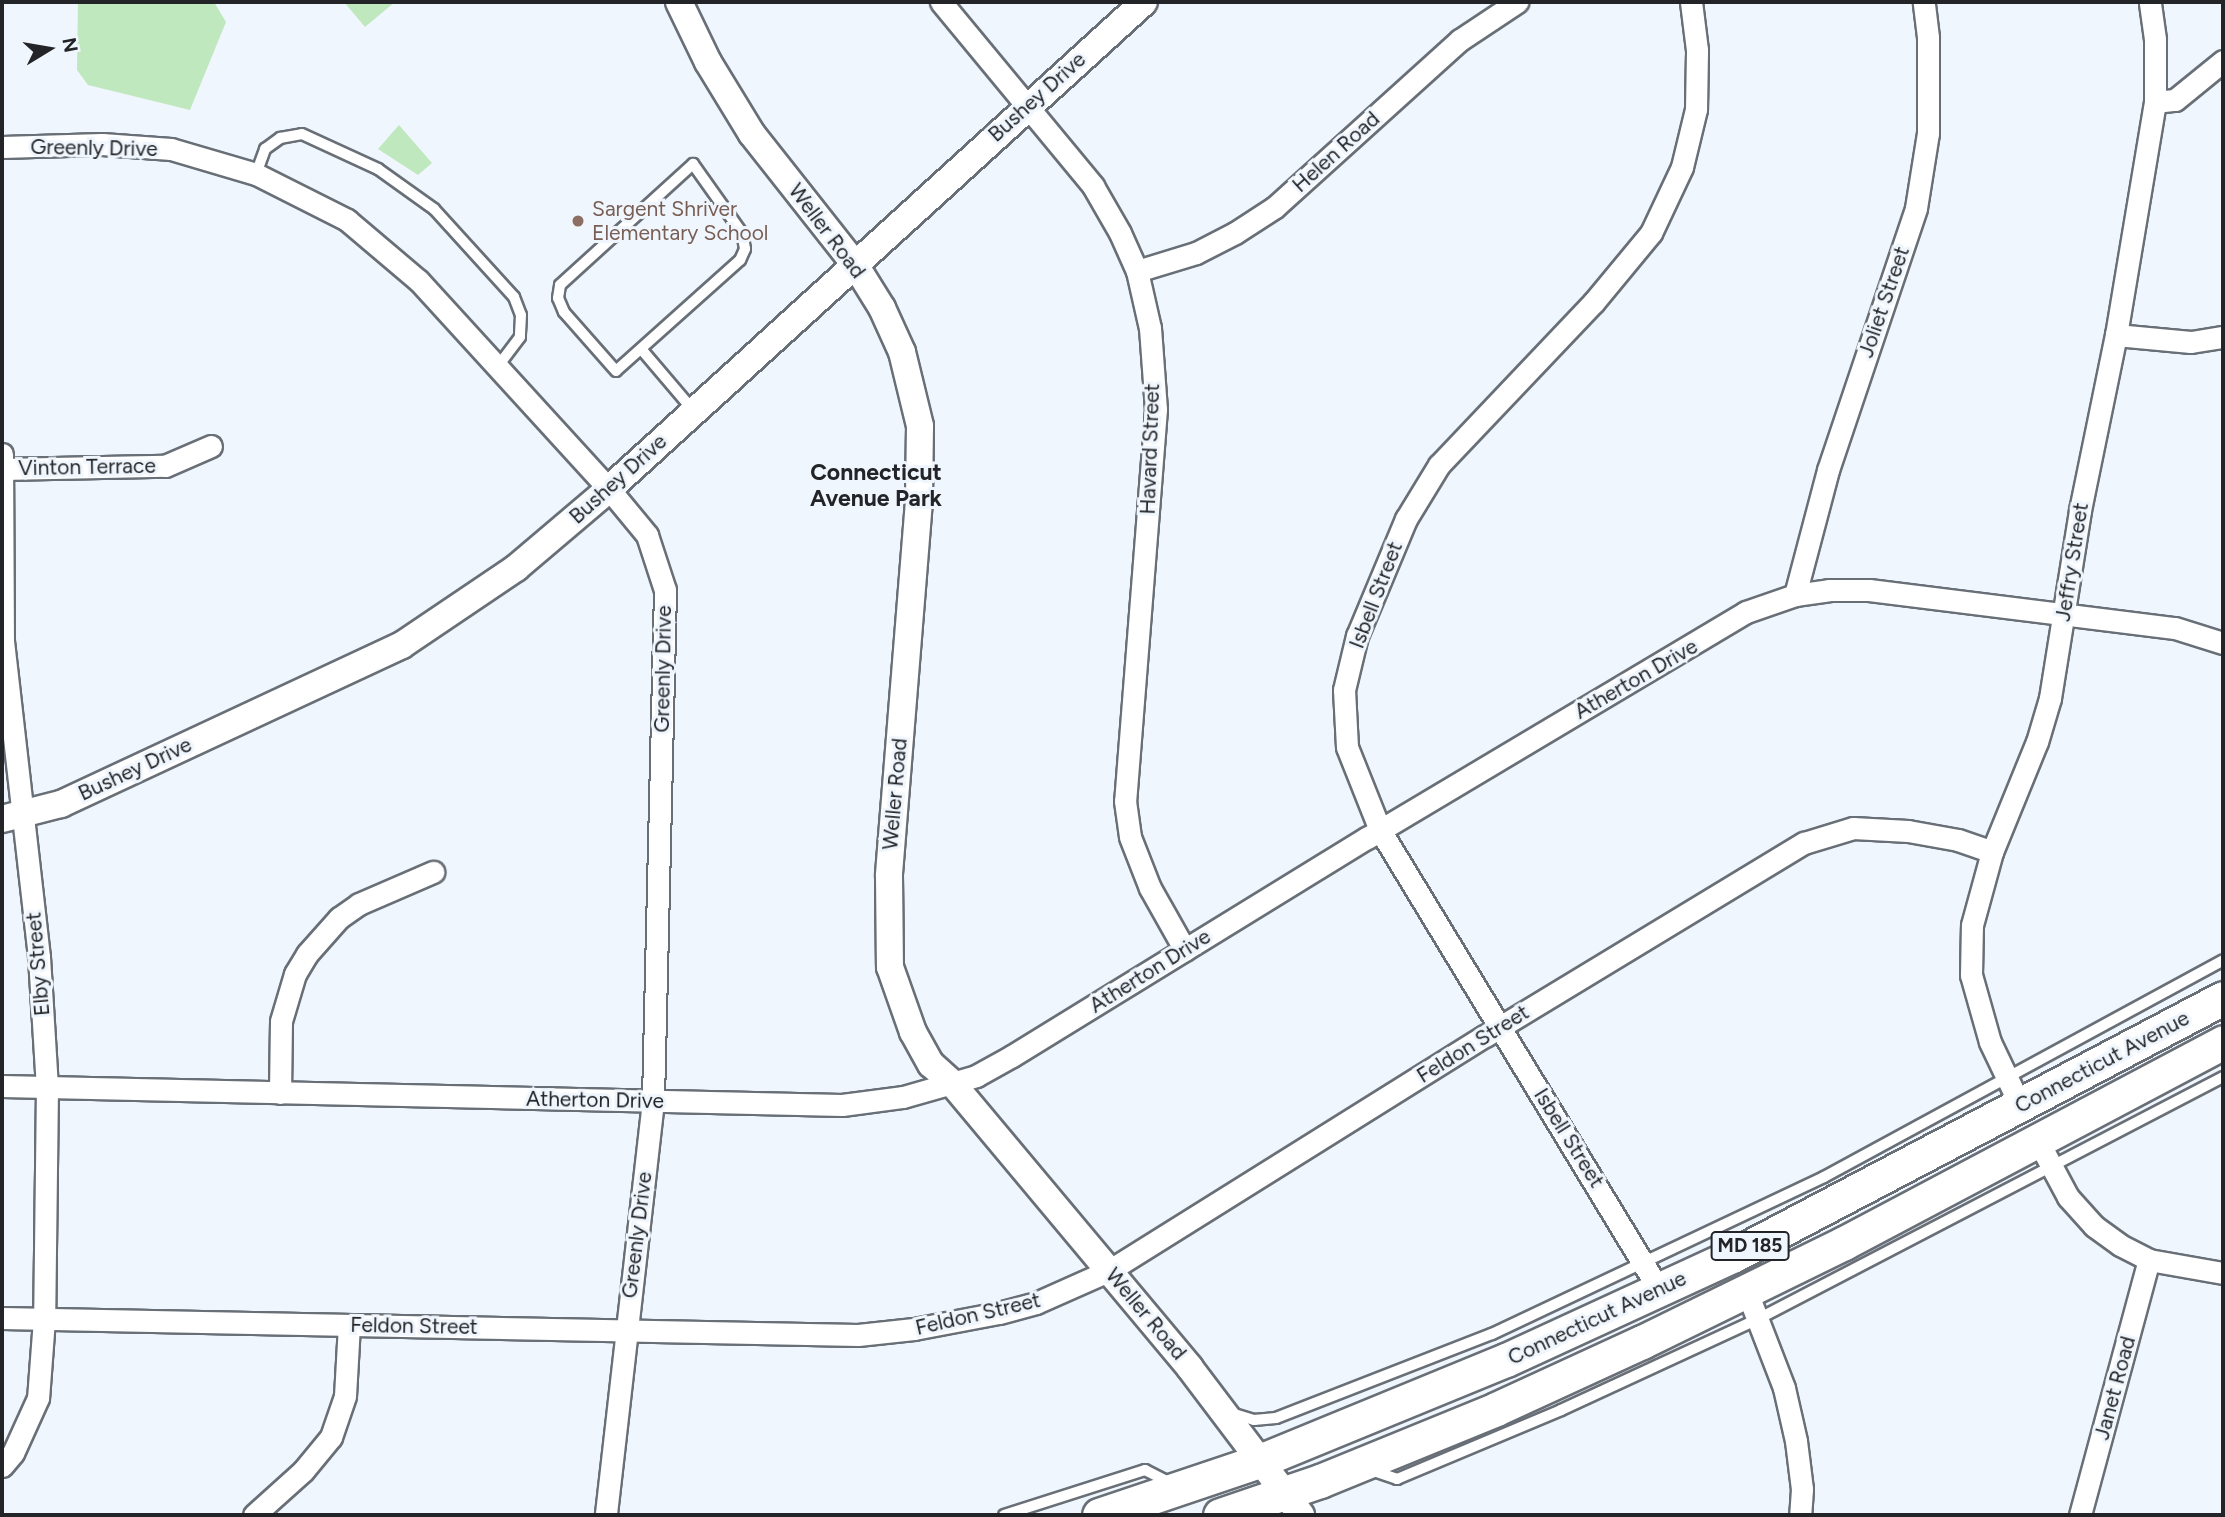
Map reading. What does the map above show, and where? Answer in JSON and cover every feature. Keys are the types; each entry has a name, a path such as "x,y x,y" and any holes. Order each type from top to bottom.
{"main road":[{"name":"Connecticut Avenue","path":"1099,1515 1262,1460 1506,1360 1651,1275 1734,1255 2013,1091 2223,998"},
{"name":"Connecticut Avenue","path":"1220,1515 1293,1504 1359,1465 1753,1306 2046,1155 2223,1042"}],"street":[{"name":"Weller Road","path":"679,2 708,62 752,134 854,263 882,307 902,352 920,426 919,501 889,876 890,967 913,1032 932,1064 952,1083 1110,1270 1262,1460 1293,1504"},
{"name":"Havard Street","path":"941,2 1093,186 1120,233 1137,271 1150,328 1156,409 1125,801 1130,836 1150,888 1185,950"},
{"name":"Bushey Drive","path":"12,817 61,804 401,646 516,568 609,489 854,263 1144,2"},
{"name":"Helen Road","path":"1137,271 1196,253 1275,206 1461,40 1517,2"},
{"name":"Isbell Street","path":"1651,1275 1380,830 1346,747 1344,690 1357,636 1406,519 1439,465 1594,303 1651,233 1682,167 1696,109 1698,50 1691,2"},
{"name":"Joliet Street","path":"1794,595 1828,470 1916,208 1928,133 1928,37 1924,2"},
{"name":"Jeffry Street","path":"2013,1091 1990,1042 1970,975 1972,925 1992,852 2037,742 2050,698 2080,510 2116,335 2155,102 2155,39 2150,2"},
{"path":"2155,102 2175,100 2223,61"},
{"name":"Greenly Drive","path":"2,147 102,144 172,149 256,174 347,220 419,281 609,489 647,535 665,590 653,1101 606,1515"},
{"path":"2116,335 2191,342 2223,337"},
{"name":"Vinton Terrace","path":"2,469 166,466 211,446"},
{"name":"Elby Street","path":"2,454 4,641 12,817 39,957 47,1087 44,1319 38,1398 13,1453 2,1466"},
{"name":"Atherton Drive","path":"2,1086 842,1105 903,1097 976,1076 1012,1056 1380,830 1746,612 1794,595 1829,590 1869,590 2175,628 2223,643"},
{"name":"Feldon Street","path":"2,1318 858,1335 914,1329 1036,1303 1110,1270 1500,1026 1804,843 1853,828 1908,831 1958,840 1992,852"},
{"path":"280,1093 281,1021 295,974 307,954 339,918 359,904 433,873"},
{"path":"2046,1155 2068,1197 2094,1226 2149,1260 2223,1273"},
{"name":"Janet Road","path":"2080,1515 2149,1260"},
{"path":"1753,1306 1784,1388 1796,1441 1802,1489 1800,1515"},
{"path":"254,1515 303,1471 331,1437 345,1396 348,1325"}],"lane":[{"path":"256,174 265,149 280,138 302,134 378,169 434,209 514,297 521,315 520,337 497,367"},
{"path":"693,164 742,233 745,249 740,260 642,350 616,371 564,312 558,299 560,285 693,164"},
{"path":"642,350 694,411"},
{"path":"2013,1091 2223,960"},
{"path":"2046,1155 2223,1077"},
{"path":"1224,1412 1254,1420 1276,1418 1651,1275"},
{"path":"1004,1515 1145,1470 1180,1488"}],"green space":[{"path":"78,2 214,2 226,22 190,110 88,85 77,70"},
{"path":"344,2 395,2 365,27"},
{"path":"399,125 432,163 418,175 378,149"}],"place":[{"name":"Sargent Shriver Elementary School","path":"578,221"}],"district":[{"name":"Connecticut Avenue Park","path":"876,485"}]}
